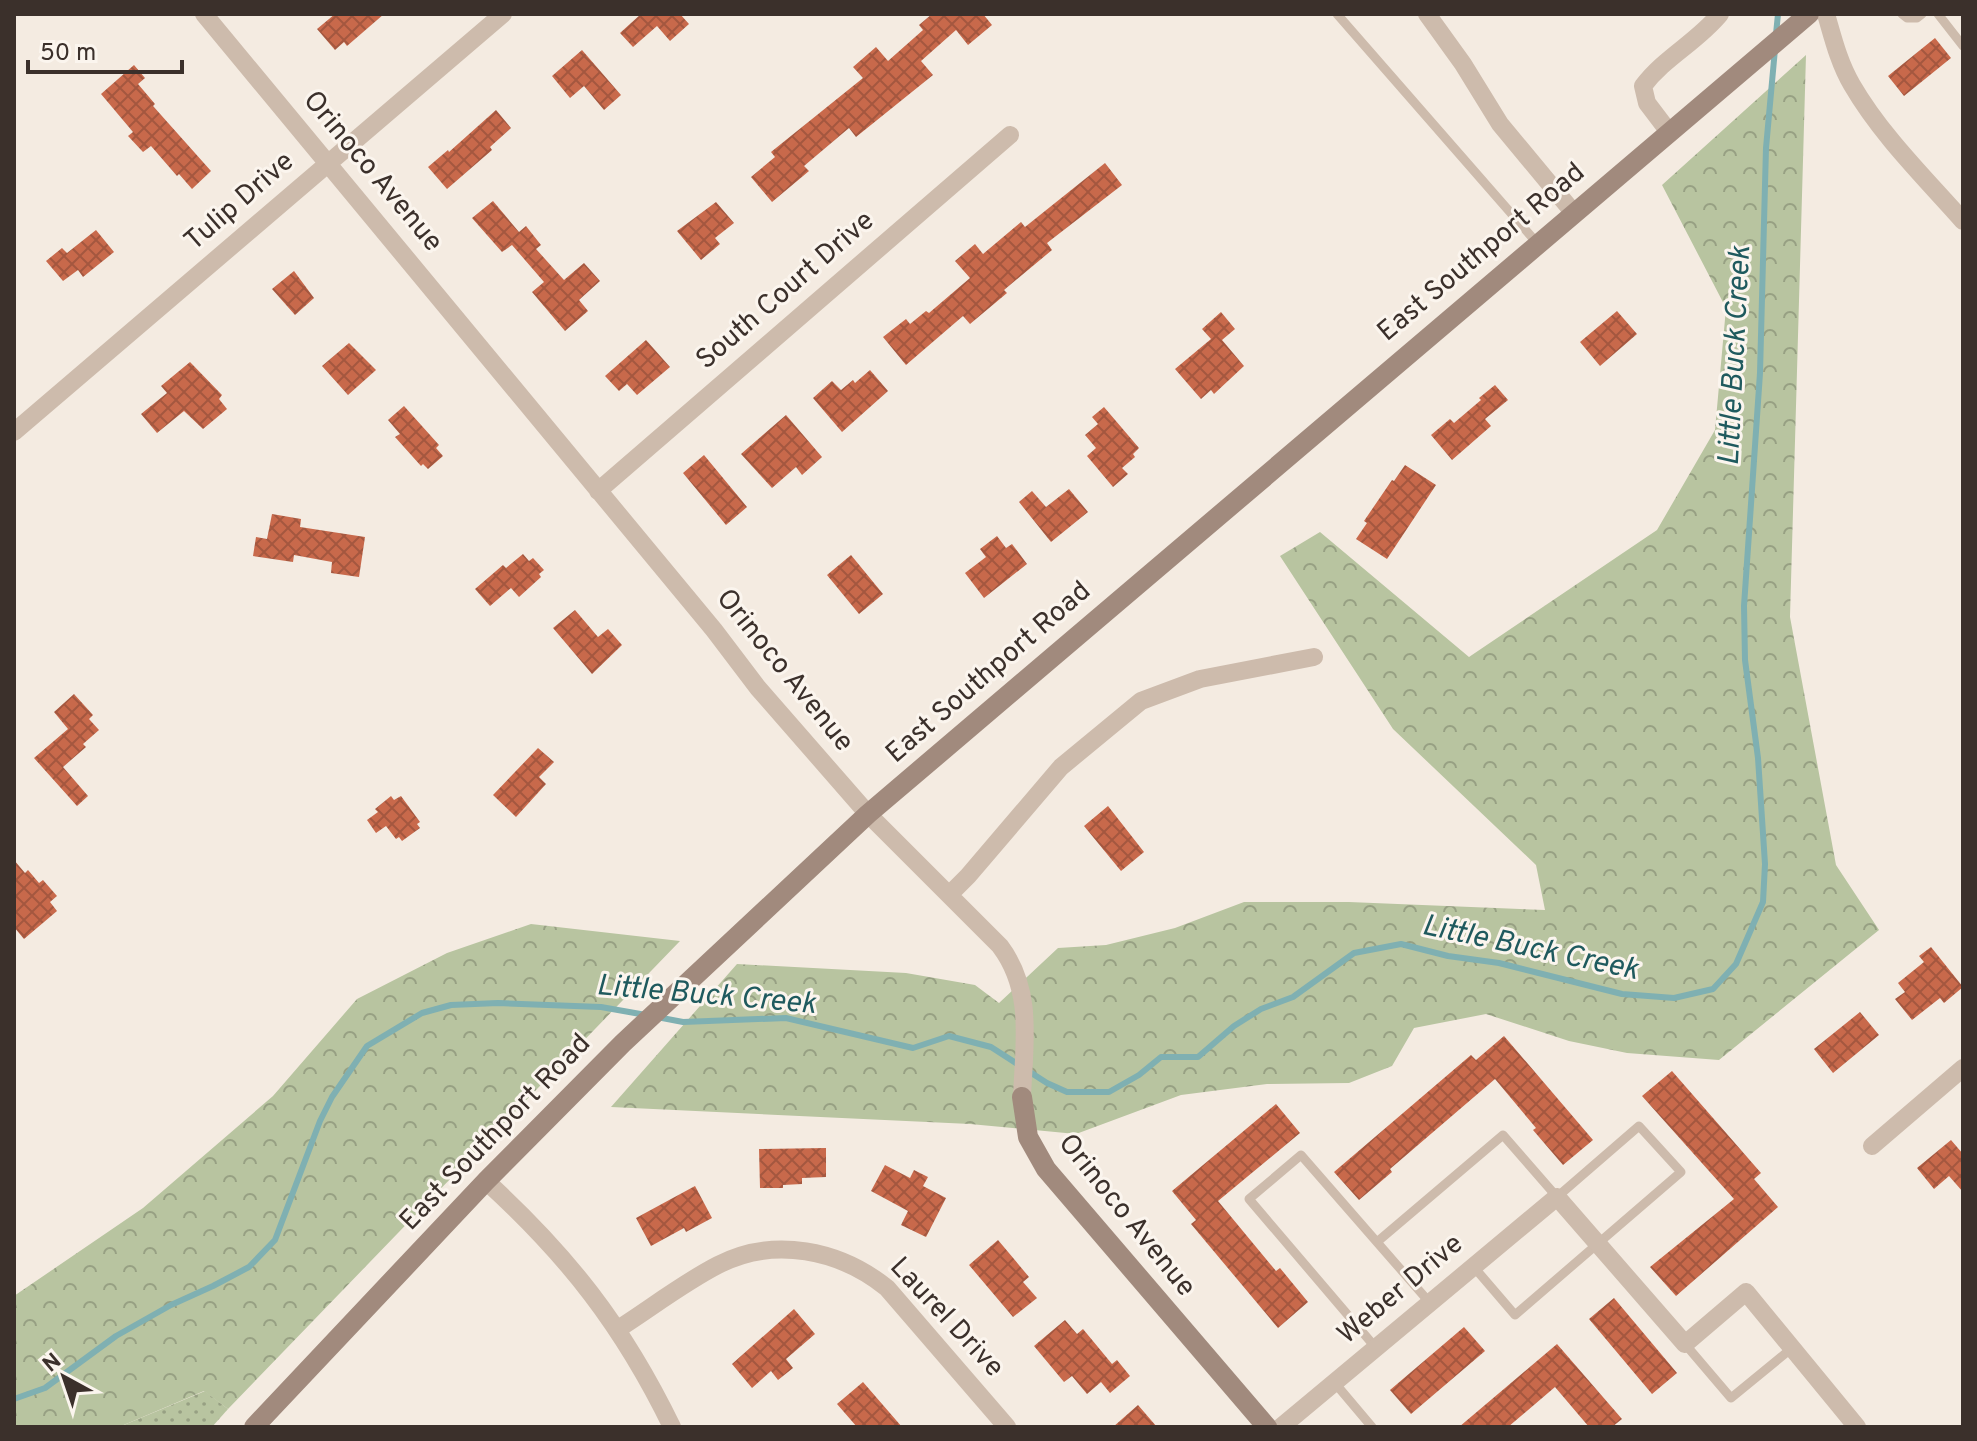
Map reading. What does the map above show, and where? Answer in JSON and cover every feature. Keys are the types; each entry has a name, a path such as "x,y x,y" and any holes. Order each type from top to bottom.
{"main road":[{"name":"East Southport Road","path":"254,1427 486,1181 623,1043 868,814 1809,14"},
{"name":"Orinoco Avenue","path":"1022,1097 1028,1137 1046,1169 1267,1427"}],"street":[{"name":"Orinoco Avenue","path":"204,14 714,630 758,688 868,814 1010,959 1020,981 1026,1014 1022,1097"},
{"name":"Tulip Drive","path":"14,432 503,14"},
{"path":"1427,14 1500,124 1573,212"},
{"path":"1669,132 1647,103 1643,86 1657,68 1710,26 1720,14"},
{"path":"1826,14 1838,55 1852,84 1872,114 1963,221"},
{"name":"South Court Drive","path":"598,491 1010,135"},
{"path":"949,895 1061,767 1141,701 1200,679 1314,657"},
{"path":"1872,1146 1963,1068"},
{"path":"486,1181 558,1251 618,1329 643,1369 672,1427"},
{"path":"1557,1197 1685,1344 1746,1292 1857,1427"},
{"name":"Weber Drive","path":"1281,1427 1557,1197"},
{"name":"Laurel Drive","path":"618,1329 719,1264 746,1254 774,1249 820,1253 864,1271 887,1288 1007,1427"}],"lane":[{"path":"1337,14 1537,243"},
{"path":"1902,14 1907,18 1917,18 1922,14"},
{"path":"1938,14 1963,46"},
{"path":"1377,1242 1503,1135 1557,1197 1639,1126 1681,1172 1515,1315 1473,1266"},
{"path":"1376,1348 1249,1199 1301,1155 1430,1303"},
{"path":"1685,1344 1731,1398 1792,1348"},
{"path":"1334,1382 1372,1427"}],"green space":[{"path":"1806,55 1790,617 1836,865 1879,930 1719,1060 1627,1053 1569,1041 1486,1014 1414,1028 1392,1066 1349,1083 1267,1084 1181,1095 1076,1134 970,1124 611,1107 737,964 906,973 975,985 999,1003 1058,948 1106,945 1175,928 1244,902 1349,902 1545,910 1536,865 1393,729 1280,556 1320,532 1469,657 1657,530 1715,430 1726,308 1662,185"},
{"path":"531,924 680,941 228,1409 204,1391 119,1427 14,1427 14,1296 143,1208 273,1096 357,999 447,953"},
{"path":"205,1391 228,1409 212,1427 119,1427"}],"building":[{"path":"335,14 384,14 347,46 344,42 335,50 317,29"},
{"path":"641,14 680,14 689,24 670,41 657,26 633,47 620,33"},
{"path":"932,14 983,14 992,25 968,45 956,30 921,61 933,75 856,137 849,128 804,166 809,171 772,202 751,177 775,157 771,152 863,78 853,67 876,47 888,61 923,30 919,25"},
{"path":"1935,38 1951,58 1904,96 1888,76"},
{"path":"582,50 621,95 604,110 584,86 570,98 552,76"},
{"path":"134,65 145,78 138,84 155,104 153,106 211,171 192,189 151,146 143,152 128,136 133,132 101,94"},
{"path":"496,110 511,128 490,147 492,150 447,189 428,167"},
{"path":"1105,163 1122,185 1047,243 1052,250 1004,290 1007,293 970,324 963,316 906,365 883,337 906,319 910,324 926,311 929,313 970,278 955,261 975,244 983,254 1021,222 1025,227"},
{"path":"493,201 519,232 526,226 541,245 536,249 564,280 584,263 600,281 579,300 588,311 565,331 532,292 544,282 512,245 502,252 472,218"},
{"path":"716,202 734,223 715,238 720,244 701,260 677,231"},
{"path":"96,230 114,252 83,277 78,270 63,281 46,261 62,248 67,253"},
{"path":"294,271 314,298 295,315 272,289"},
{"path":"1617,311 1637,334 1600,366 1580,342"},
{"path":"1221,312 1235,329 1222,340 1244,366 1214,394 1211,390 1201,399 1175,369 1211,339 1202,329"},
{"path":"646,340 670,367 637,395 627,384 619,391 605,376"},
{"path":"349,343 376,370 348,395 322,366"},
{"path":"190,362 222,395 219,399 227,409 203,429 184,411 157,433 141,414 167,393 161,386"},
{"path":"870,370 888,391 842,432 813,398 832,381 841,390"},
{"path":"1495,385 1508,400 1485,419 1491,426 1452,460 1431,435 1450,419 1454,423"},
{"path":"404,406 439,445 436,448 443,456 428,469 423,464 421,466 395,437 400,434 388,420"},
{"path":"1104,407 1139,448 1133,454 1135,457 1122,468 1128,474 1113,487 1087,456 1096,448 1085,435 1098,424 1092,417"},
{"path":"786,415 822,457 802,475 796,467 772,488 741,454"},
{"path":"704,455 747,507 726,525 683,473"},
{"path":"1405,465 1436,485 1387,559 1356,539 1367,523 1364,521"},
{"path":"1069,489 1088,512 1051,542 1019,502 1032,491 1046,507"},
{"path":"272,514 301,519 300,527 365,537 359,577 331,573 332,562 294,555 293,562 253,556 256,537 267,539"},
{"path":"997,536 1006,548 1012,544 1027,564 984,598 965,573 986,557 980,549"},
{"path":"523,554 529,561 533,558 544,570 539,574 541,577 519,597 511,588 490,606 475,589 503,565 506,568"},
{"path":"851,555 883,594 859,614 827,575"},
{"path":"575,610 598,637 608,629 622,645 592,674 553,628"},
{"path":"74,694 93,715 89,719 99,730 83,744 86,747 63,767 88,796 77,806 34,758 68,729 54,712"},
{"path":"538,748 554,762 539,777 546,784 516,817 493,795"},
{"path":"391,796 394,800 401,796 420,822 417,824 420,828 402,841 399,837 396,839 386,826 376,833 367,820"},
{"path":"1108,806 1144,852 1121,871 1084,826"},
{"path":"14,860 39,883 43,880 57,896 50,902 57,911 24,939 14,927"},
{"path":"1931,947 1963,987 1944,1003 1940,998 1912,1020 1895,999 1905,992 1898,983 1924,962 1919,956"},
{"path":"1860,1012 1879,1035 1833,1073 1814,1049"},
{"path":"1504,1036 1593,1140 1563,1165 1495,1079 1390,1169 1392,1172 1359,1200 1334,1172 1471,1055 1476,1060"},
{"path":"1672,1071 1761,1173 1754,1179 1778,1207 1676,1296 1650,1267 1734,1199 1642,1096"},
{"path":"1276,1104 1300,1133 1218,1201 1276,1271 1280,1268 1308,1302 1278,1328 1191,1224 1196,1220 1172,1191"},
{"path":"1951,1140 1963,1154 1963,1192 1949,1176 1934,1189 1917,1168"},
{"path":"826,1148 826,1177 802,1178 802,1184 783,1185 783,1188 760,1188 759,1149"},
{"path":"885,1165 910,1178 914,1170 928,1177 923,1186 946,1198 926,1237 901,1225 908,1211 871,1191"},
{"path":"695,1186 712,1218 686,1232 684,1228 651,1246 636,1218"},
{"path":"998,1240 1029,1277 1023,1282 1037,1298 1013,1317 969,1265"},
{"path":"1614,1298 1677,1373 1652,1394 1589,1319"},
{"path":"794,1309 815,1334 786,1359 793,1368 778,1380 771,1371 752,1388 732,1364"},
{"path":"1065,1320 1077,1334 1083,1329 1112,1364 1117,1360 1130,1376 1110,1393 1101,1382 1087,1394 1072,1376 1064,1382 1034,1346"},
{"path":"1464,1327 1485,1351 1411,1414 1390,1390"},
{"path":"1557,1344 1622,1419 1612,1427 1589,1427 1555,1387 1508,1427 1459,1427"},
{"path":"863,1382 902,1427 857,1427 837,1404"},
{"path":"1138,1405 1157,1427 1113,1427"}],"waterway":[{"name":"Little Buck Creek","path":"1776,34 1778,14"},
{"name":"Little Buck Creek","path":"657,1017 683,1022 786,1018 913,1048 949,1036 991,1047 1047,1083 1067,1092 1109,1092 1139,1075 1161,1057 1198,1057 1234,1026 1261,1009 1293,997 1354,953 1401,944 1448,956 1499,963 1622,994 1674,998 1713,989 1736,964 1763,902 1765,864 1758,758 1745,660 1744,606 1760,373 1766,148 1775,49"},
{"name":"Little Buck Creek","path":"14,1399 45,1388 116,1336 249,1267 275,1240 320,1121 332,1097 367,1046 422,1013 451,1005 498,1003 601,1007 646,1015"}]}
